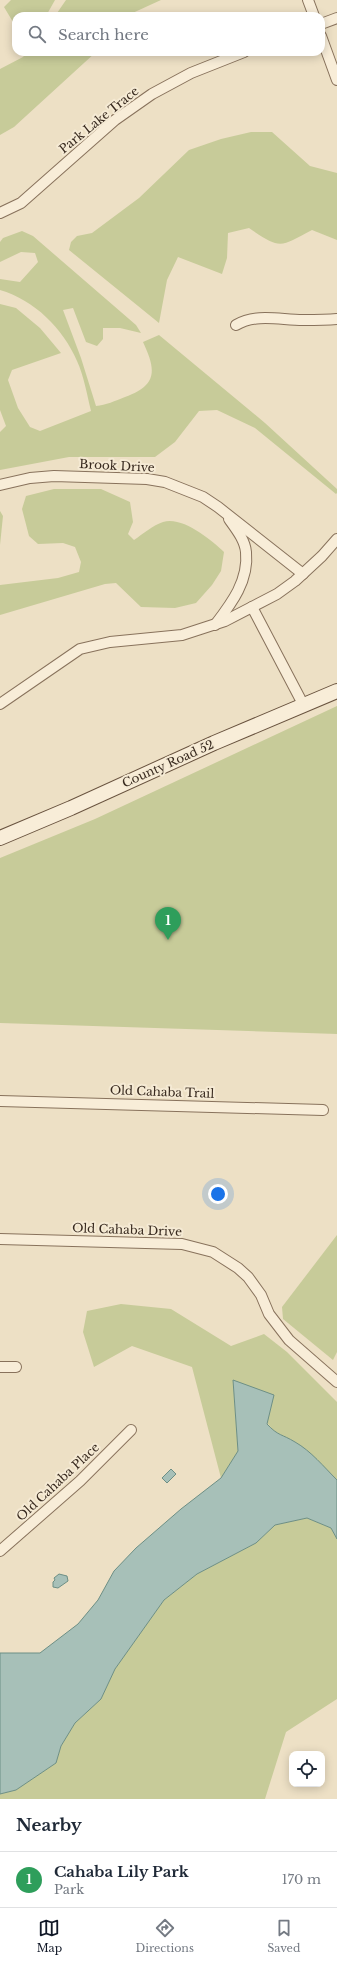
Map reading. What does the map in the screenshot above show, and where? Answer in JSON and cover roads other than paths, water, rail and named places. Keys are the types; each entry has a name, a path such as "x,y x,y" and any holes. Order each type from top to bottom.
{"main road":[{"name":"County Road 52","path":"0,838 71,808 214,743 337,691"}],"street":[{"path":"308,0 312,12"},
{"path":"325,22 337,18"},
{"path":"325,47 337,80"},
{"name":"Park Lake Trace","path":"0,213 21,202 115,120 152,94 191,73 234,56"},
{"path":"236,325 255,317 303,320 337,318"},
{"name":"Brook Drive","path":"0,485 30,478 54,476 146,478 165,482 203,497 225,512 303,574"},
{"name":"Brook Drive","path":"215,625 233,602 240,586 245,568 246,552 241,537 225,512"},
{"path":"0,704 80,649 110,642 182,635 215,625 252,607 277,594 303,574 337,539"},
{"path":"252,607 304,706"},
{"name":"Old Cahaba Trail","path":"0,1101 323,1110"},
{"name":"Old Cahaba Drive","path":"0,1239 182,1244 213,1252 238,1268 248,1277 260,1295 269,1314 289,1340 337,1382"},
{"path":"0,1367 16,1367"},
{"name":"Old Cahaba Place","path":"0,1551 80,1480 131,1430"}],"water":[{"path":"233,1380 274,1395 267,1424 277,1433 295,1442 306,1450 337,1480 337,1539 331,1528 307,1518 275,1525 256,1543 197,1574 164,1600 115,1669 101,1699 75,1723 61,1746 56,1763 16,1790 0,1794 0,1653 40,1653 78,1624 98,1600 114,1571 136,1548 181,1509 221,1478 238,1451"},
{"path":"171,1469 176,1474 167,1483 162,1478"},
{"path":"59,1574 67,1576 68,1581 58,1588 53,1587 53,1582 55,1580 54,1578"}],"place":[{"name":"Cahaba Lily Park","path":"168,940"}]}
